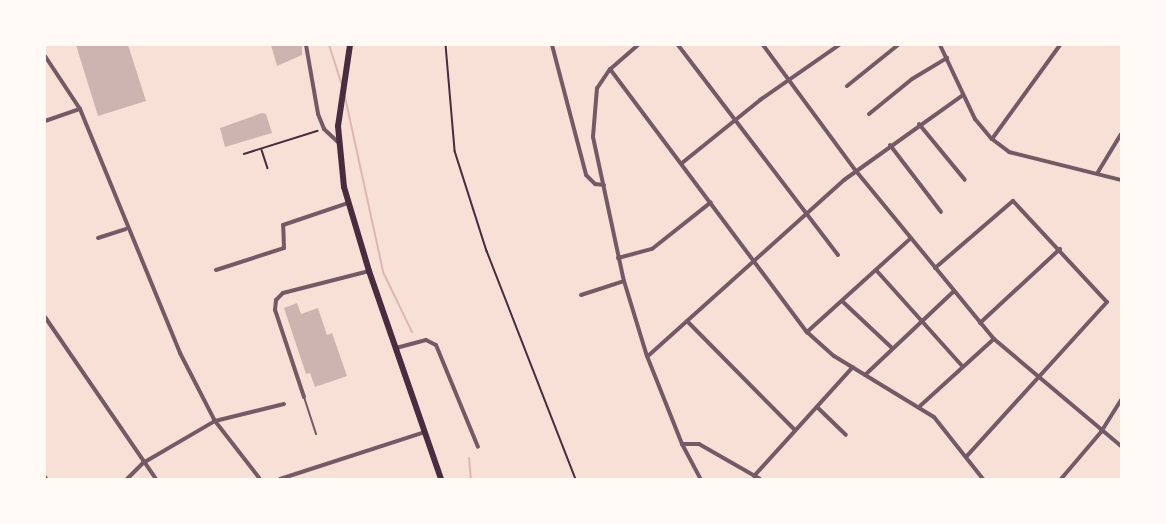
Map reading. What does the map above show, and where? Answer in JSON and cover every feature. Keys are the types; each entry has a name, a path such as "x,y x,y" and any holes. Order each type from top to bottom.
{"main road":[{"path":"350,45 345,63 338,126 338,142 348,203 369,271 441,479"}],"street":[{"path":"306,45 318,114 324,129 338,142"},
{"path":"552,45 586,175 595,184 604,185"},
{"path":"638,45 610,69 597,88 592,117 624,281 647,356 682,444 701,479"},
{"path":"678,45 805,215 838,255"},
{"path":"764,45 856,171 994,339 1039,380 1121,446"},
{"path":"682,163 734,120 839,45"},
{"path":"847,86 898,45"},
{"path":"940,45 979,125 1009,152 1098,172 1121,180"},
{"path":"992,139 1060,45"},
{"path":"45,56 80,109 113,186 126,229 180,353 215,421 260,479"},
{"path":"869,114 912,79 948,58"},
{"path":"610,69 807,332 827,351 920,406 947,429 983,479"},
{"path":"647,356 856,171 919,124 963,95"},
{"path":"45,121 80,109"},
{"path":"919,124 965,180"},
{"path":"1098,172 1121,134"},
{"path":"890,145 941,212"},
{"path":"935,268 1013,201 1107,302 968,456"},
{"path":"618,258 652,249 711,202"},
{"path":"216,270 284,248 283,225 348,203"},
{"path":"98,238 126,229"},
{"path":"807,332 911,238"},
{"path":"980,323 1060,249"},
{"path":"876,270 963,367"},
{"path":"304,397 275,310 276,300 283,293 369,271"},
{"path":"580,295 624,281"},
{"path":"865,375 921,319 954,291"},
{"path":"842,301 892,348"},
{"path":"45,317 156,479"},
{"path":"687,321 795,429"},
{"path":"920,406 994,339"},
{"path":"396,348 426,340 436,345 478,447"},
{"path":"754,476 853,368"},
{"path":"1061,479 1101,432 1121,400"},
{"path":"127,479 143,463 215,421 284,404"},
{"path":"817,407 846,435"},
{"path":"280,479 425,432"},
{"path":"682,444 699,444 760,479"}],"lane":[{"path":"304,397 316,435"}],"path":[{"path":"446,45 458,162 488,251 576,479"},
{"path":"244,154 324,129"},
{"path":"262,149 268,168"}],"building":[{"path":"76,45 128,45 146,101 98,116"},
{"path":"271,45 302,45 302,55 277,66"},
{"path":"262,113 266,114 272,133 225,147 220,128"},
{"path":"297,303 301,314 318,308 327,335 332,333 347,376 315,387 310,373 306,374 284,308"}],"waterway":[{"path":"329,45 342,85"},
{"path":"345,97 383,272 412,332"},
{"path":"469,458 471,479"}]}
